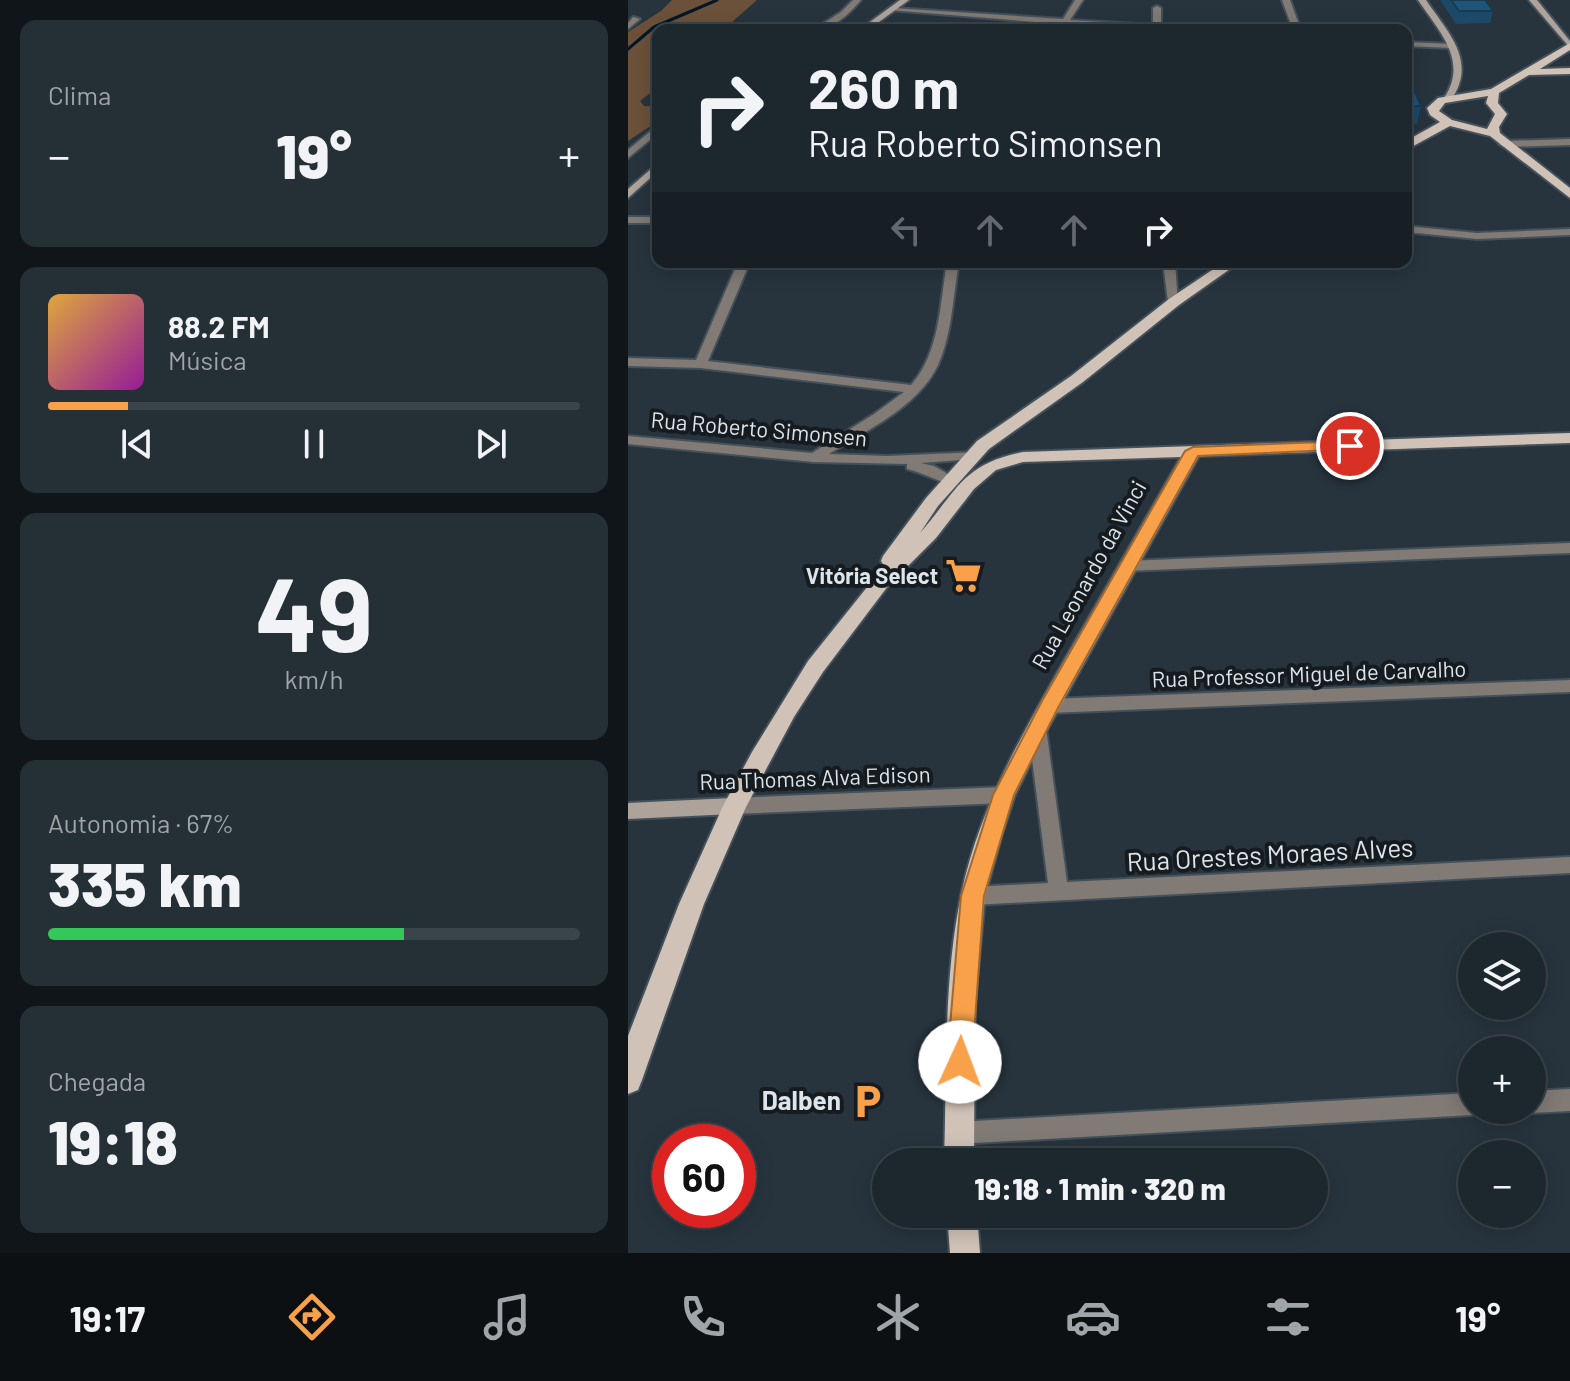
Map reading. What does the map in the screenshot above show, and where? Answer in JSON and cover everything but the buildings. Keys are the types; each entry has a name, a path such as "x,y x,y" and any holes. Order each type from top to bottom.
{"main road":[{"path":"872,24 905,0"},
{"path":"1422,0 1460,60 1461,78 1448,98 1433,108 1439,118 1499,139 1570,194"},
{"path":"1448,98 1494,92 1570,46 1533,0"},
{"path":"1527,72 1570,71"},
{"path":"1494,92 1492,103 1501,114 1493,127 1499,139"},
{"path":"1412,141 1448,122"},
{"path":"628,195 652,172"},
{"path":"882,579 899,545 973,455 1002,430 1060,392 1174,302 1224,268"},
{"path":"1036,457 1018,448 1017,438 1060,392"},
{"path":"973,455 1036,457 1570,438"},
{"name":"Rua Leonardo da Vinci","path":"958,1148 962,1002 973,896 1004,795 1049,706 1193,451"},
{"path":"628,1080 636,1049 693,893 733,806 813,670 882,579 931,532 979,471 996,462 1036,457"},
{"name":"Rua Thomas Alva Edison","path":"628,811 733,806"},
{"path":"963,1228 965,1253"}],"street":[{"path":"827,24 844,14 857,0"},
{"path":"1064,24 1079,0"},
{"path":"1286,0 1295,24"},
{"path":"1157,8 1157,24"},
{"path":"893,10 1105,24"},
{"path":"628,27 632,19"},
{"path":"1412,44 1451,46"},
{"path":"628,155 652,133"},
{"path":"1499,139 1570,142"},
{"path":"628,220 652,220"},
{"path":"1412,230 1477,236 1570,232"},
{"path":"701,364 741,268"},
{"path":"814,458 915,389 931,366 952,268"},
{"path":"1170,268 1174,302"},
{"path":"628,362 701,364 915,389"},
{"name":"Rua Roberto Simonsen","path":"628,440 814,458 886,461 973,455"},
{"name":"Rua Roberto Simonsen","path":"886,461 929,469 950,481"},
{"path":"1127,566 1570,548"},
{"name":"Rua Professor Miguel de Carvalho","path":"1049,706 1570,686"},
{"path":"1037,728 1059,893"},
{"name":"Rua Thomas Alva Edison","path":"733,806 1004,795"},
{"name":"Rua Orestes Moraes Alves","path":"973,896 1570,865"},
{"path":"1546,1101 1570,1100"},
{"path":"957,1133 1458,1105"}],"shaded area":[{"path":"672,0 757,0 730,24 652,24 652,92 640,101 644,106 652,107 652,125 628,141 628,32 661,11"}],"waterway":[{"path":"661,24 717,0"},
{"path":"628,49 652,29"}],"place":[{"name":"Vitória Select","path":"964,576"},
{"name":"Dalben","path":"867,1101"}],"route":[{"path":"960,1062 962,1002 973,896 1004,795 1049,706 1193,451 1350,446"}]}
